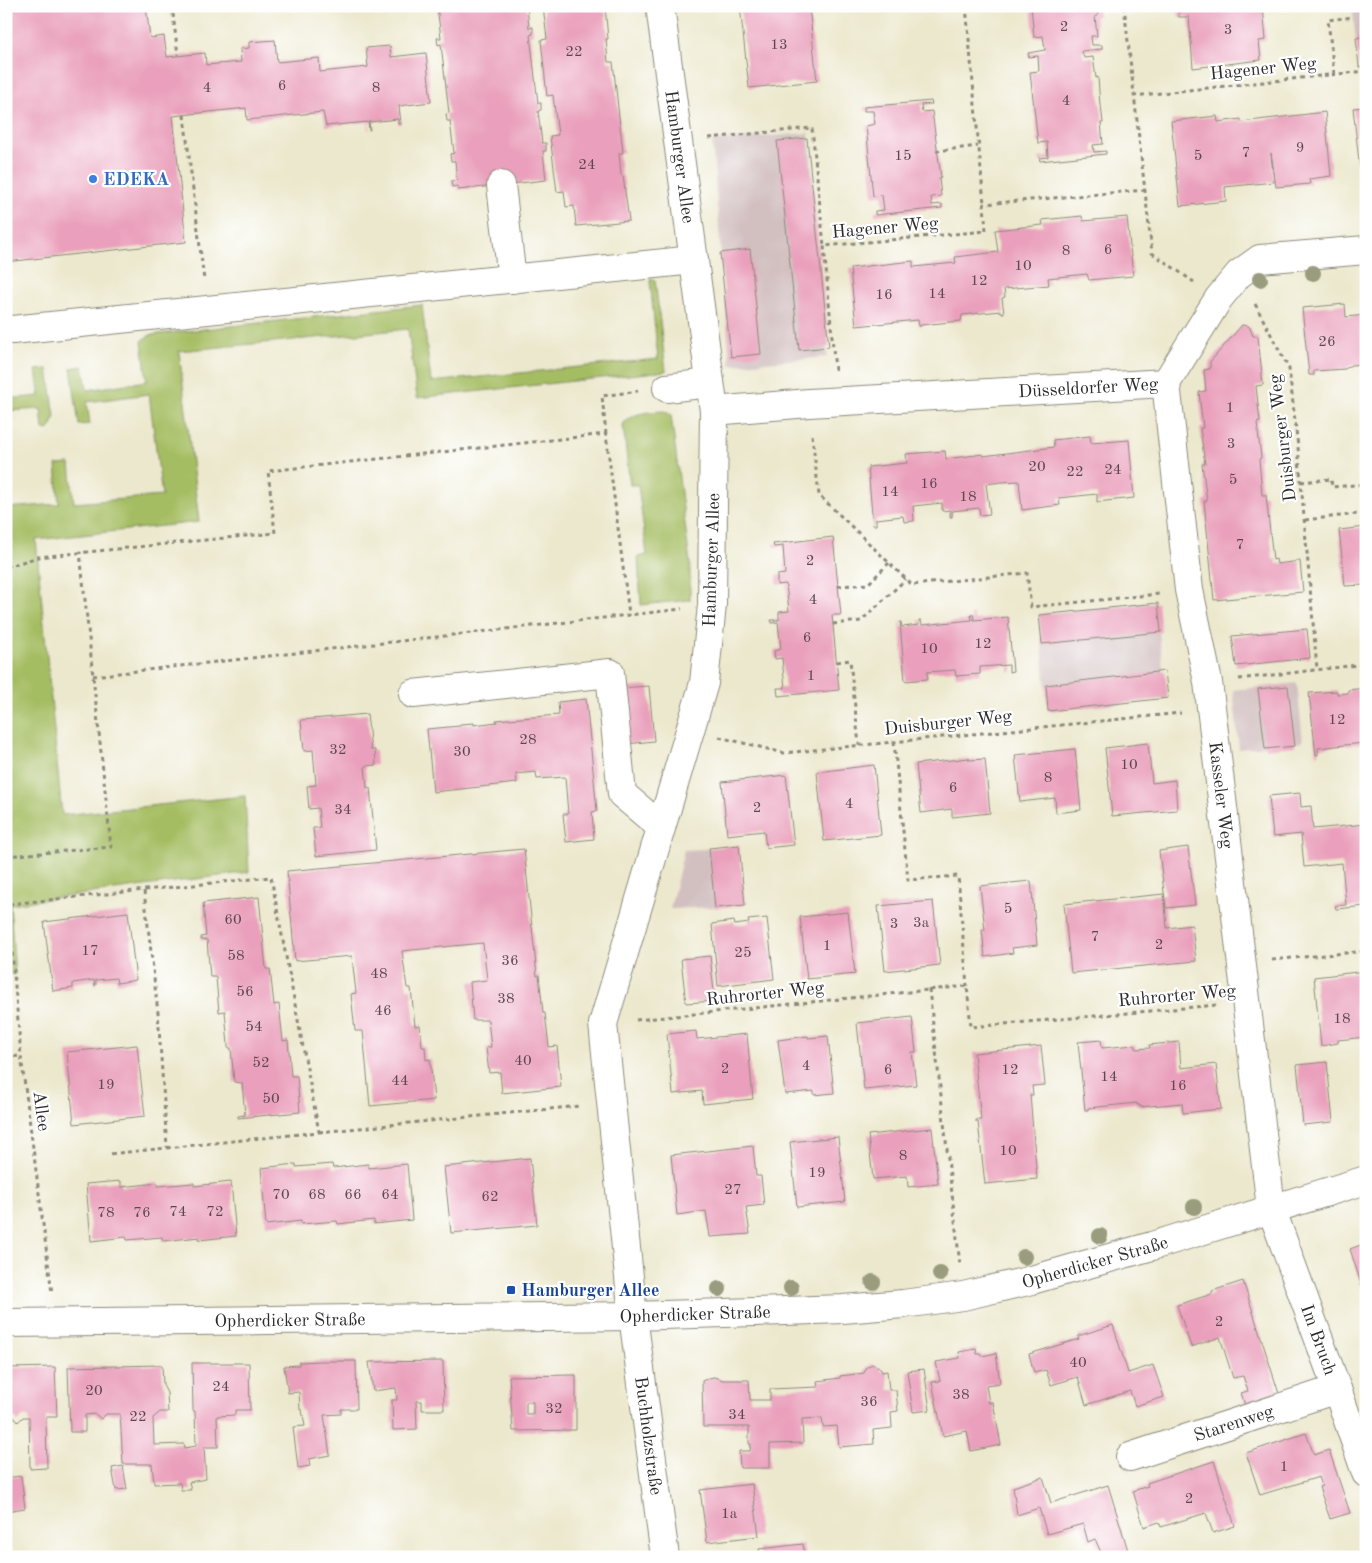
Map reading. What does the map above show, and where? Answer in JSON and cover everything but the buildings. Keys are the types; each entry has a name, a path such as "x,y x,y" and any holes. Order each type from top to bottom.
{"street":[{"name":"Hamburger Allee","path":"633,1316 603,1024 704,683 712,605 714,412 660,6"},
{"path":"501,185 512,279"},
{"name":"Düsseldorfer Weg","path":"714,412 809,403 1166,382 1219,298 1239,274 1260,259 1366,250"},
{"path":"12,330 694,260"},
{"path":"668,388 710,382"},
{"name":"Kasseler Weg","path":"1166,382 1189,590 1212,710 1271,1208"},
{"path":"413,694 610,673 622,794 661,827"},
{"name":"Opherdicker Straße","path":"6,1323 633,1316 843,1309 903,1304 963,1296 1047,1276 1152,1246 1366,1180"},
{"name":"Im Bruch","path":"1271,1208 1366,1473"},
{"name":"Buchholzstraße","path":"633,1316 665,1557"},
{"name":"Starenweg","path":"1130,1457 1337,1389"}],"path":[{"path":"172,6 178,55"},
{"name":"Hagener Weg","path":"838,402 824,246 986,232 966,6"},
{"path":"1124,6 1152,253 1219,298"},
{"path":"1334,74 1328,20 1353,17"},
{"name":"Hagener Weg","path":"1133,96 1366,71"},
{"path":"184,115 207,310"},
{"path":"678,141 812,128 824,246"},
{"path":"936,151 978,146"},
{"path":"984,204 1145,190"},
{"name":"Duisburger Weg","path":"1239,274 1289,369 1305,520 1317,669"},
{"path":"629,614 602,396 668,388"},
{"path":"809,403 820,495 912,585 1027,573 1031,607 1189,590"},
{"path":"6,567 38,557 275,533 268,471 606,434"},
{"path":"1301,482 1331,480 1332,487 1364,484 1366,513"},
{"name":"Duisburger Weg","path":"1305,520 1366,513"},
{"path":"6,856 111,847 80,552"},
{"path":"838,586 868,584 889,563"},
{"path":"833,624 861,621 906,579"},
{"path":"93,676 712,605"},
{"path":"836,662 850,660 859,745"},
{"path":"1208,682 1366,664"},
{"name":"Duisburger Weg","path":"690,730 784,753 1212,710"},
{"name":"Ruhrorter Weg","path":"894,742 908,880 958,876 971,1027 1247,1002"},
{"path":"9,904 271,877 319,1132"},
{"name":"Allee","path":"6,881 21,1056 55,1322"},
{"path":"144,891 158,1013 167,1147"},
{"name":"Ruhrorter Weg","path":"1243,963 1366,950"},
{"name":"Ruhrorter Weg","path":"603,1024 967,986"},
{"path":"929,989 963,1296"},
{"path":"6,1057 21,1056"},
{"path":"109,1154 610,1102"}],"shaded area":[{"path":"1352,6 1366,6 1366,66 1359,67"},
{"path":"809,133 827,357 730,365 712,141"},
{"path":"1156,602 1166,699 1048,711 1039,614"},
{"path":"1297,683 1303,742 1239,749 1233,690"},
{"path":"739,847 741,906 670,909 684,850"}],"green space":[{"path":"651,278 655,280 666,371 417,398 408,329 179,351 199,522 36,540 62,815 245,796 249,872 10,904 15,974 6,975 6,508 59,504 56,465 70,464 74,503 162,496 149,394 87,402 90,424 79,425 71,368 83,366 87,390 147,381 142,341 150,335 422,305 431,382 658,359"},
{"path":"48,369 55,416 52,426 48,430 43,430 41,409 6,411 6,399 40,396 36,370"},
{"path":"664,411 671,415 690,563 690,600 641,605 638,557 647,555 638,485 630,485 623,425 630,417 635,415"}],"place":[{"name":"EDEKA","path":"93,179"},
{"name":"Hamburger Allee","path":"511,1290"}]}
